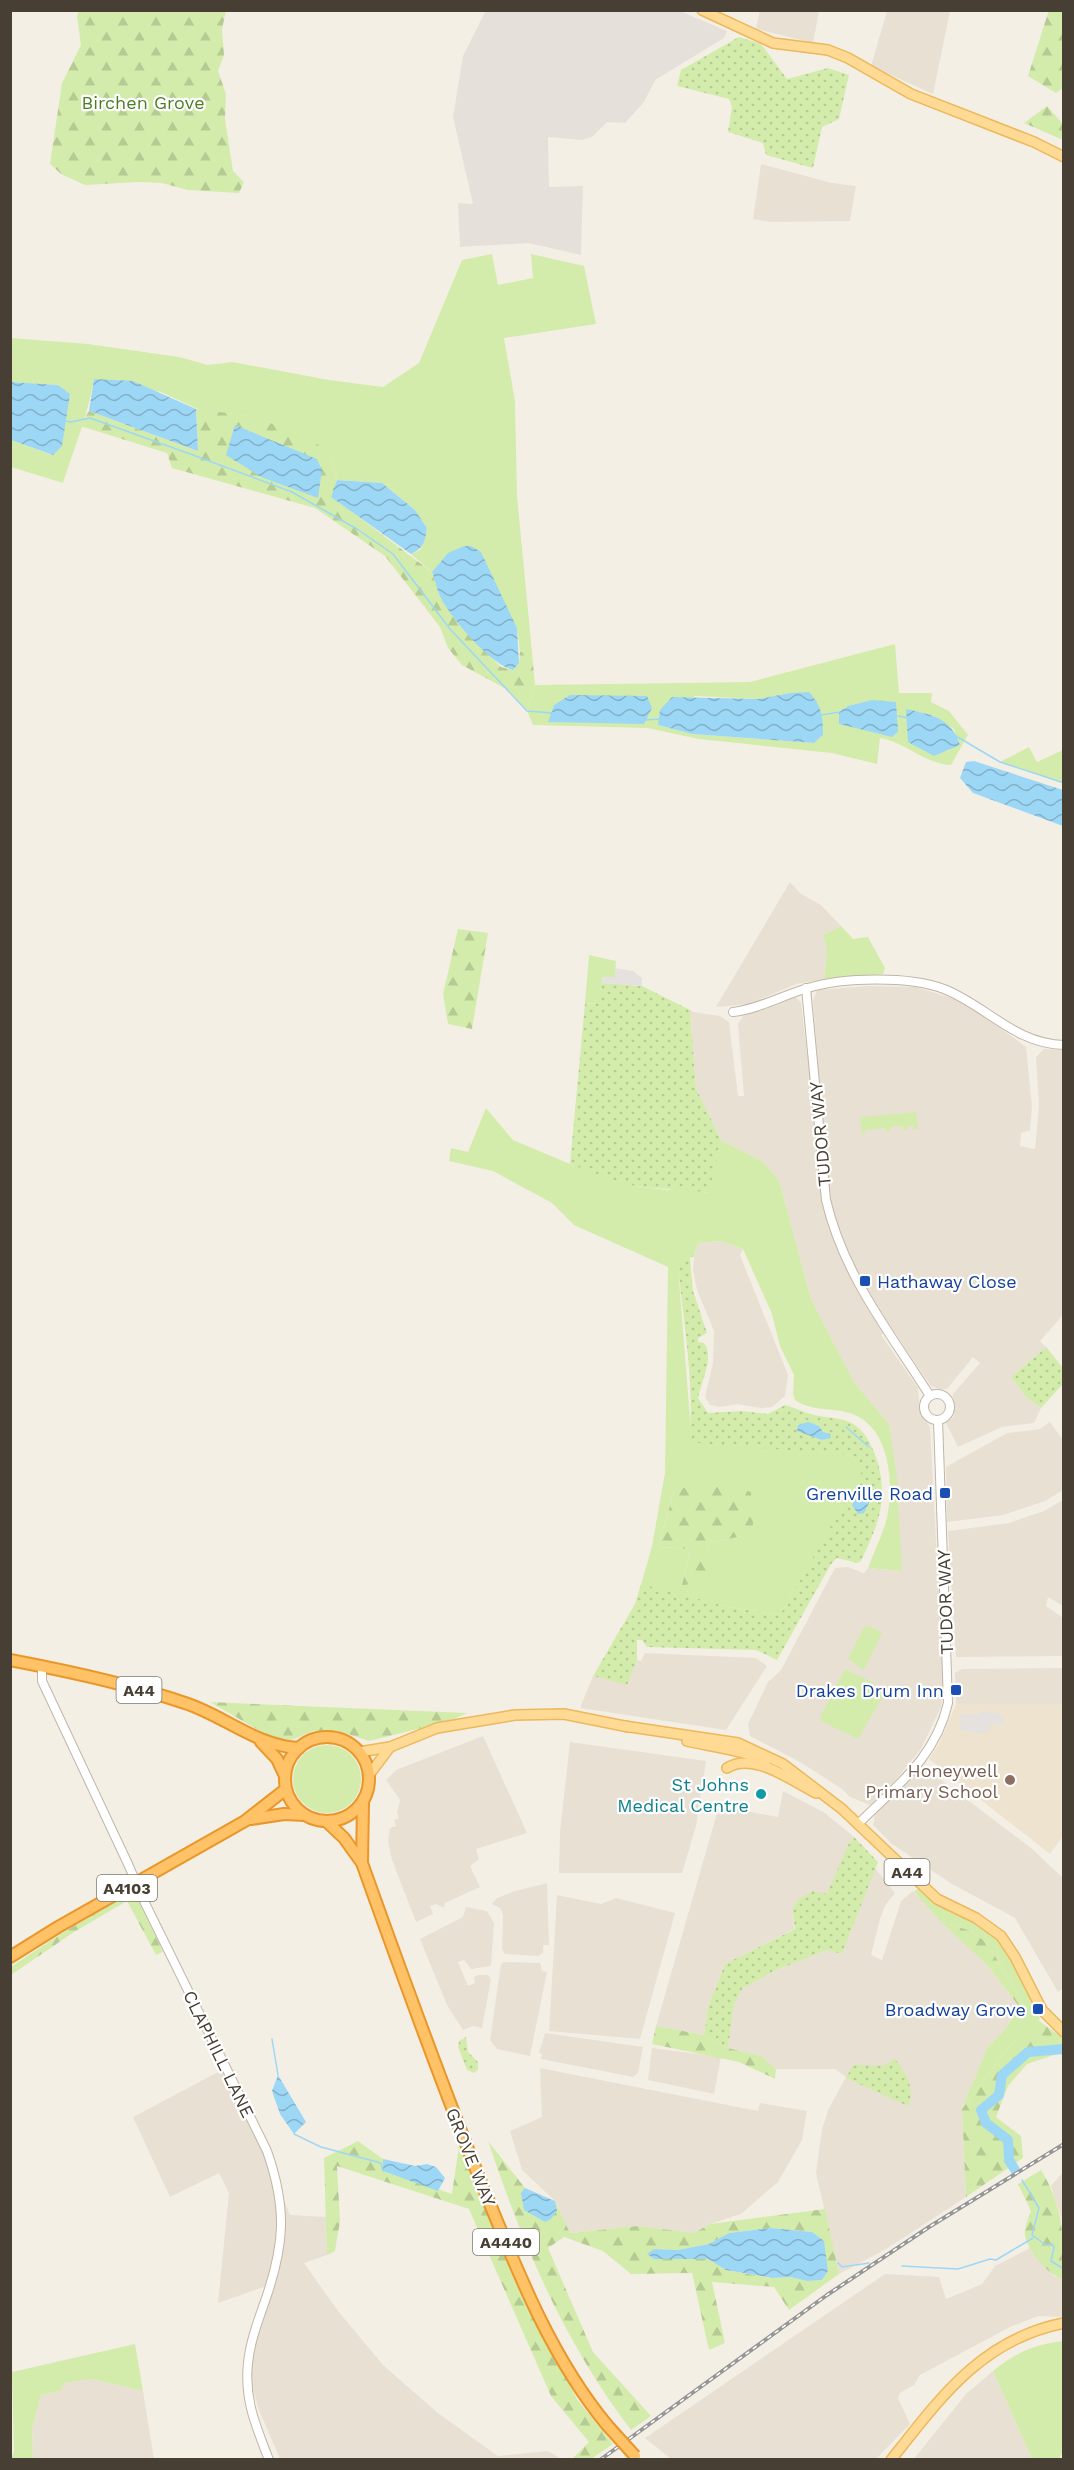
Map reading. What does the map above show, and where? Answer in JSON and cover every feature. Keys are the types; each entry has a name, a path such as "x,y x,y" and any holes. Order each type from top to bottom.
{"highway":[{"name":"A44","path":"10,1660 187,1703 216,1715 260,1741 280,1748 299,1749"},
{"path":"330,1738 349,1743 359,1752 369,1775 368,1790 363,1803 347,1817 327,1821 305,1815 296,1808 286,1789 285,1776 288,1766 299,1749 310,1741 330,1738"},
{"name":"A44","path":"260,1741 277,1759 285,1776"},
{"name":"A4103","path":"10,1957 58,1927 245,1821 286,1789"},
{"name":"GROVE WAY","path":"362,1863 363,1803"},
{"name":"A4103","path":"245,1821 284,1814 305,1815"},
{"name":"GROVE WAY","path":"327,1821 344,1838 362,1863 441,2082 503,2236 556,2350 583,2396 637,2458"}],"main road":[{"path":"702,10 773,43 828,50 848,58 911,94 1034,142 1063,157"},
{"name":"A44","path":"359,1752 390,1747 437,1728 515,1714 564,1714 624,1726 738,1743 783,1764 834,1802 937,1899 976,1918 1001,1936 1012,1952 1042,2010 1064,2032"},
{"path":"369,1775 390,1747"},
{"path":"727,1768 737,1761 752,1762 834,1802"},
{"path":"891,2460 950,2389 988,2354 1023,2334 1064,2324"}],"street":[{"path":"734,1012 752,1008 806,988 830,983 915,982 943,989 966,1000 1024,1037 1064,1045"},
{"name":"TUDOR WAY","path":"806,988 826,1200 834,1232 857,1285 930,1396"},
{"name":"TUDOR WAY","path":"930,1396 941,1394 949,1402 948,1414 938,1420"},
{"name":"TUDOR WAY","path":"930,1396 924,1408 926,1414 938,1420"},
{"name":"TUDOR WAY","path":"858,1824 923,1760 940,1731 948,1703 938,1420"},
{"name":"CLAPHILL LANE","path":"42,1666 42,1681 145,1903 267,2151 277,2178 282,2206 282,2242 248,2362 250,2412 268,2460"}],"shaded area":[{"path":"486,10 680,11 727,31 724,38 655,80 644,102 625,123 607,122 592,137 582,140 548,137 549,187 583,186 581,255 528,243 460,247 458,203 473,204 453,117 463,56"},
{"path":"760,10 819,11 813,43 756,29"},
{"path":"887,11 950,11 933,94 871,66"},
{"path":"761,164 832,183 856,186 850,221 771,222 753,219"},
{"path":"790,882 801,894 821,905 841,926 823,935 827,950 824,979 796,984 749,1004 716,1007"},
{"path":"615,968 633,971 642,978 642,986 602,983 603,977 615,977"},
{"path":"867,986 916,987 965,1002 1026,1047 1032,1106 1030,1130 1021,1133 1020,1146 1035,1149 1039,1106 1036,1057 1044,1049 1063,1050 1063,1315 1040,1341 1046,1347 1011,1377 1026,1397 1041,1408 1034,1423 1002,1427 958,1447 946,1423 954,1417 953,1394 980,1363 973,1357 947,1389 939,1389 931,1386 892,1329 881,1335 918,1388 920,1413 930,1427 944,1690 941,1707 921,1749 894,1782 870,1805 850,1797 842,1789 800,1762 750,1736 748,1724 768,1682 781,1670 835,1568 848,1567 864,1573 868,1568 902,1571 889,1424 854,1382 811,1299 779,1180 762,1161 721,1140 696,1088 690,1010 720,1016 729,1022 738,1096 744,1096 738,1024 743,1016 795,996 801,1003 807,1054 817,1054 813,1001 817,990"},
{"path":"721,1241 743,1249 740,1255 788,1375 785,1396 772,1407 761,1408 737,1404 720,1407 710,1405 705,1397 713,1363 714,1331 697,1290 693,1270 694,1256 698,1243"},
{"path":"1050,1422 1063,1440 1063,1490 1045,1501 1003,1515 947,1522 946,1467 1007,1433 1040,1429"},
{"path":"1063,1500 1063,1606 1048,1597 1046,1606 1063,1618 1063,1656 956,1657 948,1531 1009,1523 1044,1511"},
{"path":"645,1653 756,1658 767,1666 726,1730 580,1708 593,1676 627,1684 637,1660 641,1661"},
{"path":"1063,1668 1063,1704 956,1704 955,1673 962,1669"},
{"name":"Honeywell Primary School","path":"956,1704 1063,1704 1063,1836 1050,1854 929,1759 939,1744"},
{"path":"980,1710 1000,1714 1004,1720 1001,1726 992,1723 990,1730 982,1734 960,1730 961,1714 979,1715"},
{"path":"483,1736 527,1833 476,1849 479,1859 470,1866 480,1887 445,1903 444,1908 436,1904 430,1906 433,1914 416,1922 392,1860 388,1841 390,1828 396,1826 394,1820 399,1818 397,1812 400,1800 386,1780 396,1770"},
{"path":"570,1742 706,1761 696,1826 682,1873 559,1873 560,1832"},
{"path":"927,1769 1031,1848 1063,1878 1064,1988 1058,1992 1015,1918 952,1884 892,1844 873,1825 875,1814 920,1770"},
{"path":"783,1791 825,1813 854,1837 848,1845 832,1888 827,1895 792,1910 794,1929 725,1964 708,2007 704,2035 656,2026 719,1806 778,1817"},
{"path":"875,1868 895,1893 886,1904 880,1919 871,1955 882,1960 901,1901 913,1891 987,1965 1018,2005 1006,2028 987,2048 962,2109 966,2197 888,2248 839,2274 816,2173 822,2129 829,2108 846,2077 835,2069 776,2069 761,2056 728,2048 734,2005 742,1989 774,1971 827,1950 842,1954"},
{"path":"547,1883 549,1945 543,1945 543,1953 538,1956 505,1954 502,1949 503,1915 500,1908 492,1904 497,1898 515,1891"},
{"path":"557,1895 601,1904 616,1898 675,1913 640,2039 549,2031"},
{"path":"466,1907 487,1911 494,1923 491,1966 471,1969 464,1960 458,1962 468,1986 475,1983 474,1977 478,1975 488,1975 491,1979 482,2028 473,2026 463,2030 447,2005 420,1939 463,1917"},
{"path":"504,1962 540,1963 542,1971 547,1972 530,2056 497,2049 490,2040 501,1964"},
{"path":"545,2033 643,2047 638,2073 633,2077 541,2059 542,2054 539,2053"},
{"path":"652,2048 721,2057 714,2094 648,2080"},
{"path":"540,2068 758,2111 760,2103 807,2111 802,2140 778,2182 741,2214 710,2224 694,2233 638,2226 570,2233 555,2201 522,2170 510,2131 542,2117"},
{"path":"222,2070 252,2124 290,2215 326,2217 327,2255 304,2263 338,2311 383,2365 439,2414 498,2456 548,2451 561,2459 280,2459 259,2410 251,2384 251,2363 270,2285 218,2303 229,2193 219,2173 170,2197 133,2117"},
{"path":"1063,2172 1063,2223 1051,2186"},
{"path":"1030,2248 1054,2276 1063,2280 1063,2317 1038,2316 1010,2327 920,2375 914,2385 900,2393 898,2398 910,2424 876,2459 671,2459 645,2438 885,2274 939,2277 946,2299 982,2284 995,2266"},
{"path":"993,2371 1032,2459 913,2460 966,2394"},
{"path":"91,2379 143,2391 154,2459 33,2459 32,2429 41,2395 60,2391 65,2383"}],"green space":[{"path":"1049,10 1063,11 1063,88 1056,93 1028,76"},
{"name":"Birchen Grove","path":"79,11 226,11 222,29 224,55 218,71 226,94 225,119 233,171 244,182 239,193 188,190 162,183 85,185 61,174 50,164 62,83 81,45 77,16"},
{"path":"739,37 761,44 787,79 828,68 849,75 839,119 822,127 813,168 766,155 763,143 728,132 732,107 729,99 677,86 681,70"},
{"path":"1047,106 1063,124 1063,140 1024,123"},
{"path":"492,254 498,285 533,278 531,254 584,266 596,324 504,338 515,401 517,496 532,652 520,652 517,628 448,553 432,572 411,554 420,550 427,528 415,510 382,483 337,480 331,455 310,439 251,416 200,410 161,392 94,379 63,483 11,467 11,440 52,455 70,395 58,385 11,382 10,338 88,344 179,357 208,365 232,362 329,380 383,387 419,363 462,260"},
{"path":"196,409 251,416 310,438 331,455 337,480 332,497 432,572 440,596 468,634 501,667 513,670 519,663 520,652 532,652 535,685 527,711 506,689 462,665 448,648 440,627 385,556 315,508 172,468 167,453 80,426 89,411 198,451"},
{"path":"895,644 899,693 932,693 931,702 949,711 968,735 951,765 932,761 889,740 880,738 877,764 832,753 699,739 647,728 533,725 527,711 535,685 750,682","holes":["790,693 823,735 814,743 692,734 658,725 695,696 758,699","906,709 934,716 955,730 950,750 942,752"]},
{"path":"1029,747 1037,762 1063,750 1063,783 1000,762"},
{"path":"841,926 853,939 868,937 885,968 883,974 824,979 827,950 823,935"},
{"path":"458,929 488,933 472,1029 448,1024 443,994"},
{"path":"589,955 616,961 615,977 603,977 597,1004 585,1003"},
{"path":"602,983 642,986 690,1010 696,1088 721,1140 709,1193 634,1185 615,1181 570,1164 585,1003 596,1004"},
{"path":"486,1108 513,1140 570,1164 640,1187 668,1190 682,1187 708,1193 721,1140 762,1161 779,1180 811,1299 854,1382 889,1424 897,1479 902,1571 868,1568 885,1525 890,1496 888,1464 878,1436 869,1424 857,1416 842,1411 810,1407 795,1400 794,1375 780,1346 772,1314 743,1249 721,1241 698,1243 678,1268 691,1431 764,1447 850,1455 865,1468 780,1615 730,1607 641,1585 652,1546 665,1473 668,1267 574,1225 552,1203 493,1171 449,1161 451,1148 468,1152","holes":["674,1491 742,1536 710,1543 682,1585 691,1549 658,1547"]},
{"path":"916,1112 918,1129 913,1129 913,1125 907,1126 907,1130 903,1130 902,1126 890,1127 890,1131 886,1132 885,1128 865,1130 865,1134 862,1134 860,1117"},
{"path":"698,1243 694,1256 690,1258 693,1291 707,1333 698,1338 698,1342 704,1343 707,1348 708,1362 698,1398 708,1413 741,1411 768,1414 785,1405 855,1425 869,1441 877,1460 882,1500 877,1524 861,1561 858,1563 837,1558 831,1564 777,1660 756,1650 647,1647 642,1640 637,1640 637,1660 627,1685 593,1676 635,1604 641,1584 730,1607 780,1615 864,1468 850,1455 687,1442 690,1427 690,1383 678,1268 688,1252"},
{"path":"1046,1347 1063,1368 1063,1384 1041,1408 1026,1397 1011,1377"},
{"path":"712,1480 751,1492 753,1525 742,1536 710,1543 706,1549 709,1583 682,1585 691,1549 658,1547 674,1491"},
{"path":"869,1626 882,1633 864,1670 848,1659 864,1627"},
{"path":"845,1669 874,1683 872,1686 884,1694 858,1739 821,1721 820,1717"},
{"path":"210,1702 467,1713 450,1721 369,1741 342,1732 313,1731 292,1740 272,1738"},
{"path":"320,1745 334,1745 346,1750 356,1760 361,1779 356,1798 346,1808 334,1813 320,1813 308,1808 298,1798 293,1786 293,1772 298,1760 308,1750"},
{"path":"854,1837 878,1862 842,1954 827,1950 774,1971 742,1989 734,2005 728,2048 704,2035 708,2007 725,1964 795,1929 792,1910 798,1900 812,1891 827,1894 848,1845"},
{"path":"918,1889 939,1904 981,1924 999,1939 1012,1958 1040,2019 1011,2044 962,2109 987,2048 1006,2028 1016,2011 1027,2009 987,1943 971,1931 940,1921 914,1891"},
{"path":"134,1891 163,1952 156,1955 127,1901 74,1932 11,1975 12,1966 67,1930"},
{"path":"940,1921 971,1931 987,1943 1027,2009 1017,2010 1018,2005 987,1965"},
{"path":"1038,2020 1063,2038 1063,2052 1027,2064 1008,2086 996,2117 1021,2136 1023,2158 966,2197 962,2109 1011,2044"},
{"path":"656,2026 704,2035 728,2048 761,2056 776,2069 775,2079 739,2062 652,2044"},
{"path":"466,2037 468,2052 478,2062 478,2070 474,2073 467,2070 458,2047 459,2041"},
{"path":"895,2059 909,2081 911,2094 908,2106 846,2078 853,2065 883,2066"},
{"path":"358,2141 383,2159 383,2171 452,2194 459,2146 555,2358 577,2399 613,2444 591,2459 572,2459 589,2442 551,2396 469,2209 337,2166 340,2221 335,2251 327,2255 324,2158"},
{"path":"488,2141 525,2188 524,2210 551,2219 555,2201 570,2233 638,2226 694,2233 710,2224 825,2209 839,2274 789,2310 774,2287 712,2282 725,2343 709,2350 692,2273 631,2274 603,2251 564,2237 548,2248 593,2352 651,2416 631,2430 607,2397 566,2328 531,2255","holes":["771,2228 812,2232 828,2271 822,2280 771,2278 726,2270 709,2259 685,2257 654,2249 677,2250 709,2244 729,2233"]},
{"path":"1041,2170 1054,2197 1061,2223 1063,2280 1050,2272 1037,2259 1025,2236 1025,2227 1031,2211 1018,2184"},
{"path":"1063,2341 1064,2449 1059,2459 1032,2459 993,2371 1026,2350"},
{"path":"135,2344 143,2391 91,2379 65,2383 60,2391 41,2395 32,2429 33,2459 11,2460 14,2451 12,2372"}],"water":[{"path":"94,379 133,381 196,409 198,451 89,411"},
{"path":"11,382 58,385 70,394 62,446 53,455 11,440"},
{"path":"235,425 317,459 322,470 318,498 261,477 226,455"},
{"path":"337,480 382,483 415,510 427,528 421,547 411,554 331,497"},
{"path":"464,546 471,546 481,552 517,628 519,663 513,670 493,659 471,638 444,604 439,594 432,572 448,553"},
{"path":"809,692 819,707 823,723 823,735 814,743 692,734 658,725 660,710 672,697 758,699"},
{"path":"570,695 647,696 652,708 644,724 548,722 554,705"},
{"path":"872,700 896,702 898,732 892,737 839,724 839,712 848,706"},
{"path":"906,709 932,716 946,723 960,745 934,756 908,742"},
{"path":"974,761 1063,790 1063,826 973,793 960,778 966,762"},
{"path":"808,1422 819,1426 823,1432 830,1434 831,1438 822,1440 797,1431 798,1425"},
{"path":"862,1488 869,1488 871,1499 864,1513 858,1514 852,1505"},
{"path":"278,2075 306,2122 294,2134 280,2114 272,2091"},
{"path":"383,2159 415,2166 427,2164 436,2167 445,2178 438,2191 383,2171"},
{"path":"525,2188 555,2201 557,2211 551,2219 545,2222 524,2210 521,2193"},
{"path":"771,2228 812,2232 824,2241 828,2271 822,2280 772,2278 726,2270 708,2259 654,2259 647,2254 654,2249 677,2250 709,2244 729,2233"}],"waterway":[{"path":"65,421 90,418 193,455 292,492 357,529 393,554 450,629 527,711 553,713"},
{"path":"821,715 840,712"},
{"path":"898,716 908,718"},
{"path":"644,720 661,719"},
{"path":"956,736 1000,762 1064,783"},
{"path":"846,1427 869,1447"},
{"path":"272,2039 278,2075"},
{"path":"1015,2170 1009,2160 1008,2140 986,2123 981,2110 999,2095 1002,2075 1028,2052 1064,2049"},
{"path":"294,2134 321,2147 381,2163 383,2171"},
{"path":"1022,2180 1039,2208 1032,2235 1046,2245 1052,2244 1054,2247 1051,2261 1064,2269"},
{"path":"902,2266 958,2269 990,2259 996,2260 1033,2238"},
{"path":"838,2263 842,2267 869,2263"}],"railway":[{"path":"600,2460 827,2295 929,2227 1064,2144"}],"place":[{"name":"Hathaway Close","path":"865,1281"},
{"name":"Grenville Road","path":"945,1493"},
{"name":"Drakes Drum Inn","path":"956,1690"},
{"name":"Honeywell Primary School","path":"1010,1780"},
{"name":"St Johns Medical Centre","path":"761,1794"},
{"name":"Broadway Grove","path":"1038,2009"}]}
